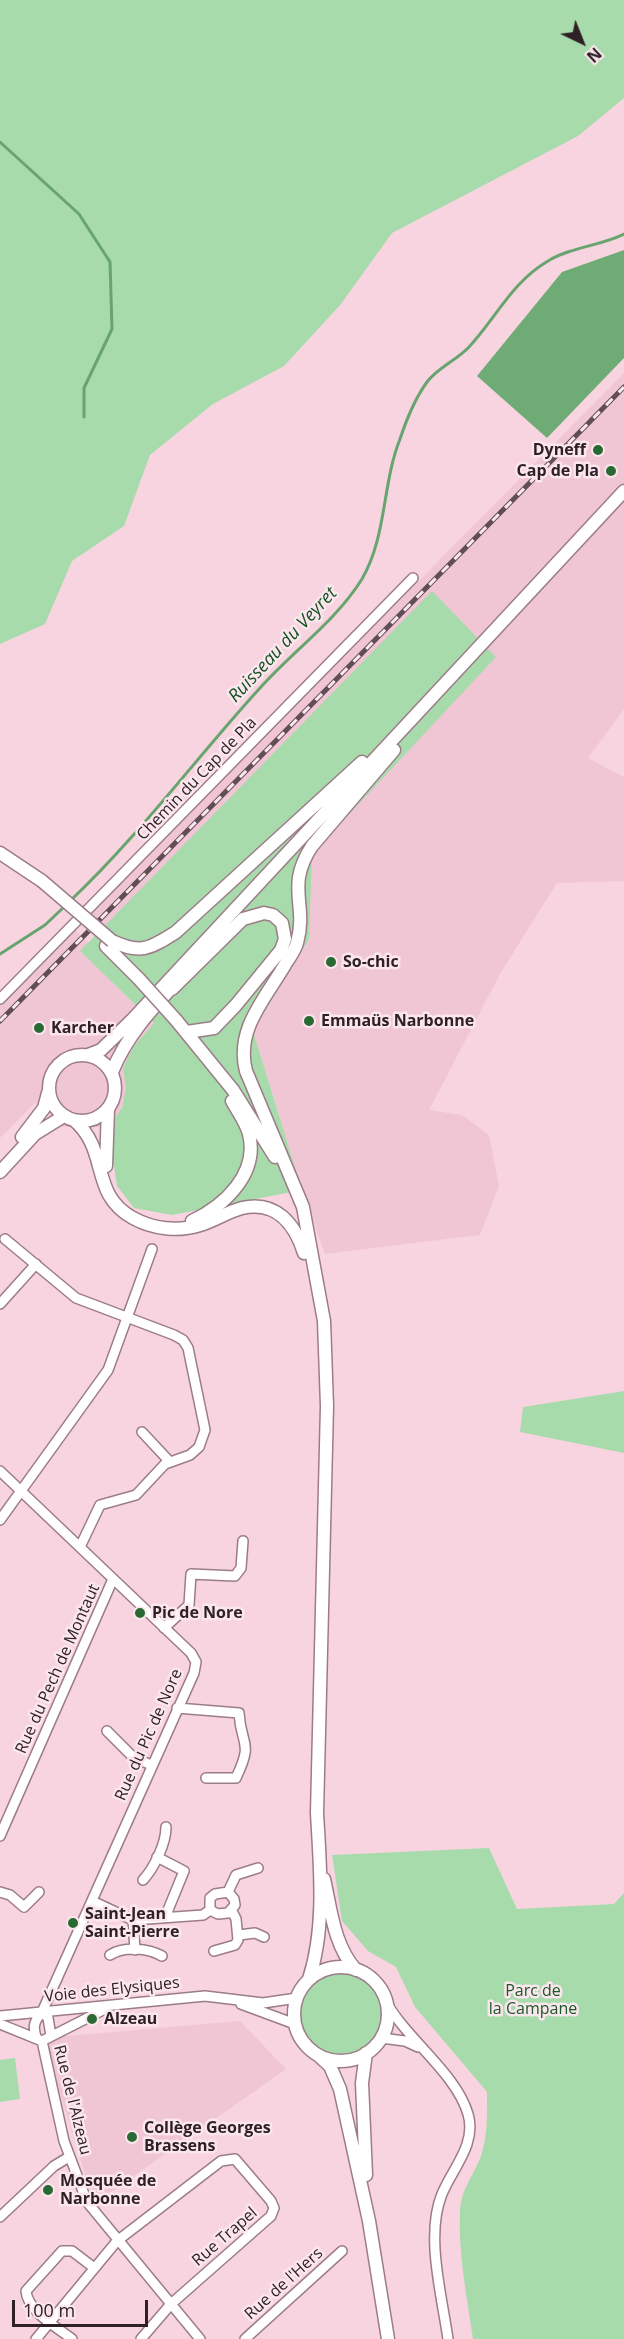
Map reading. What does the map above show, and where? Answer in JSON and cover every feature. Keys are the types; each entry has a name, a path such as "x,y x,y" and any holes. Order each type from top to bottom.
{"main road":[{"path":"88,1055 101,1050 131,1021 624,491"},
{"path":"112,1072 120,1051 130,1036 167,993 624,500"},
{"path":"109,944 135,950 150,948 176,932 434,696"},
{"path":"388,2339 369,2221 340,2089 330,2066 303,2043 295,2024 297,1998 309,1980 319,1935 320,1860 317,1813 327,1406 324,1321 303,1207 246,1071 244,1040 255,1013 297,945 301,918 297,886 300,863 394,750"},
{"path":"2,857 41,884 109,944 187,1032 233,1090 264,1137 288,1183 308,1239"},
{"path":"167,993 243,919 264,913 273,915 282,923 285,939 281,950 236,1005 214,1028 187,1032"},
{"path":"175,1229 203,1216 232,1192 246,1170 251,1149 250,1136 242,1117 187,1032"},
{"path":"0,1160 33,1125 44,1108 50,1077 61,1061 79,1054 88,1055 105,1063 112,1072 115,1090 108,1109 104,1154 113,1199"},
{"path":"48,1093 57,1110 92,1140 102,1180 113,1199 122,1210 143,1223 175,1229 198,1226 243,1208 261,1207 277,1212 289,1221 300,1239 315,1301 327,1406"},
{"path":"0,1172 35,1134 69,1118 92,1120 108,1109"},
{"path":"318,2055 344,2061 366,2053 381,2038 387,2021 385,2000 374,1981 356,1970 343,1954 336,1935 320,1860"},
{"path":"309,1980 327,1970 343,1968 356,1970"},
{"path":"366,2053 362,2071 362,2093 369,2221"}],"street":[{"name":"Chemin du Cap de Pla","path":"0,999 413,578"},
{"path":"4,1239 76,1298 174,1335 183,1340 188,1348 205,1430 199,1447 190,1455 165,1464 136,1495 100,1505 80,1546"},
{"path":"0,1520 108,1370 152,1249"},
{"path":"0,1304 36,1264"},
{"path":"142,1432 170,1462"},
{"name":"Rue du Pic de Nore","path":"0,1471 80,1546 196,1662 194,1673 42,2012"},
{"path":"164,1628 189,1605 191,1574 235,1576 241,1568 243,1541"},
{"name":"Rue du Pech de Montaut","path":"0,1836 113,1579"},
{"path":"177,1708 239,1713 240,1727 248,1744 246,1758 236,1778 206,1778"},
{"path":"107,1731 133,1757 151,1765"},
{"path":"143,1880 157,1857 166,1836 166,1827"},
{"path":"157,1857 184,1871 168,1916"},
{"path":"228,1892 236,1875 258,1868"},
{"path":"0,1892 10,1895 24,1907 39,1892"},
{"path":"210,1910 210,1899 215,1894 228,1892"},
{"path":"214,1950 235,1945 239,1935 232,1911 234,1899 228,1892"},
{"path":"93,1901 133,1920 203,1915 210,1910"},
{"path":"210,1910 218,1914 232,1911"},
{"path":"133,1920 135,1950"},
{"path":"239,1935 255,1933 264,1937"},
{"path":"110,1955 118,1950 135,1950 154,1951 162,1956"},
{"name":"Voie des Elysiques","path":"0,2016 205,1996 263,2003 297,1998"},
{"name":"Voie des Elysiques","path":"228,1999 295,2024"},
{"path":"385,2000 402,2029 425,2051 461,2097 469,2116 469,2135 462,2158 442,2194 434,2221 448,2339"},
{"name":"Rue de l'Alzeau","path":"0,2024 39,2040 51,2036 84,2017 114,2006"},
{"name":"Rue de l'Alzeau","path":"51,2036 48,2019 42,2012 33,2028 39,2040 69,2157 87,2202 200,2339"},
{"path":"381,2038 405,2040 425,2051"},
{"path":"0,2217 54,2166 69,2157"},
{"name":"Rue Trapel","path":"36,2339 93,2266 117,2241 221,2161 235,2159 271,2201 274,2208 271,2216 171,2304 141,2339"},
{"path":"72,2339 27,2300 26,2291 62,2251 72,2251 93,2266"},
{"name":"Rue de l'Hers","path":"245,2339 342,2251"}],"shaded area":[{"path":"624,373 624,709 588,758 624,777 624,881 557,883 500,974 429,1110 462,1115 489,1135 499,1186 480,1235 325,1254 302,1190 253,1031 309,939 105,926 91,913"},
{"path":"75,930 89,943 80,951 154,1023 134,1046 123,1068 126,1088 122,1108 108,1127 62,1127 35,1103 0,1138 0,1005"},
{"name":"Collège Georges Brassens","path":"240,2021 286,2069 94,2204 43,2038"}],"green space":[{"path":"0,0 624,0 624,98 578,136 392,233 341,304 284,366 213,404 150,455 124,526 72,561 45,624 0,644"},
{"path":"624,250 624,358 547,438 477,376 562,272"},
{"path":"432,591 496,657 312,854 309,939 253,1031 302,1190 172,1215 134,1208 117,1186 108,1127 122,1108 126,1088 123,1068 134,1046 154,1023 80,951"},
{"path":"624,1391 624,1453 520,1432 523,1407"},
{"name":"Parc de la Campane","path":"489,1848 517,1909 614,1904 624,1893 624,2339 473,2339 462,2259 460,2211 465,2189 478,2163 485,2140 487,2092 415,2007 396,1967 368,1951 342,1921 332,1855"},
{"path":"341,1973 357,1976 370,1985 379,1998 382,2014 379,2030 370,2043 357,2052 341,2055 325,2052 312,2043 303,2030 300,2014 303,1998 312,1985 325,1976"},
{"path":"15,2058 20,2099 0,2102 0,2060"}],"waterway":[{"path":"0,142 79,214 110,262 112,329 84,388 84,417"},
{"name":"Ruisseau du Veyret","path":"70,901 120,850 260,688 340,609 352,594 362,579 376,545 394,456 402,432 427,382 436,372 469,347 514,290 535,270 557,256 624,234"},
{"name":"Ruisseau du Veyret","path":"0,954 45,925 65,906"}],"railway":[{"path":"0,1021 624,387"}],"place":[{"name":"Dyneff","path":"598,450"},
{"name":"Cap de Pla","path":"611,471"},
{"name":"So-chic","path":"331,962"},
{"name":"Emmaüs Narbonne","path":"309,1021"},
{"name":"Karcher","path":"39,1028"},
{"name":"Pic de Nore","path":"140,1613"},
{"name":"Saint-Jean Saint-Pierre","path":"73,1923"},
{"name":"Alzeau","path":"92,2019"},
{"name":"Collège Georges Brassens","path":"132,2137"},
{"name":"Mosquée de Narbonne","path":"48,2190"}]}
